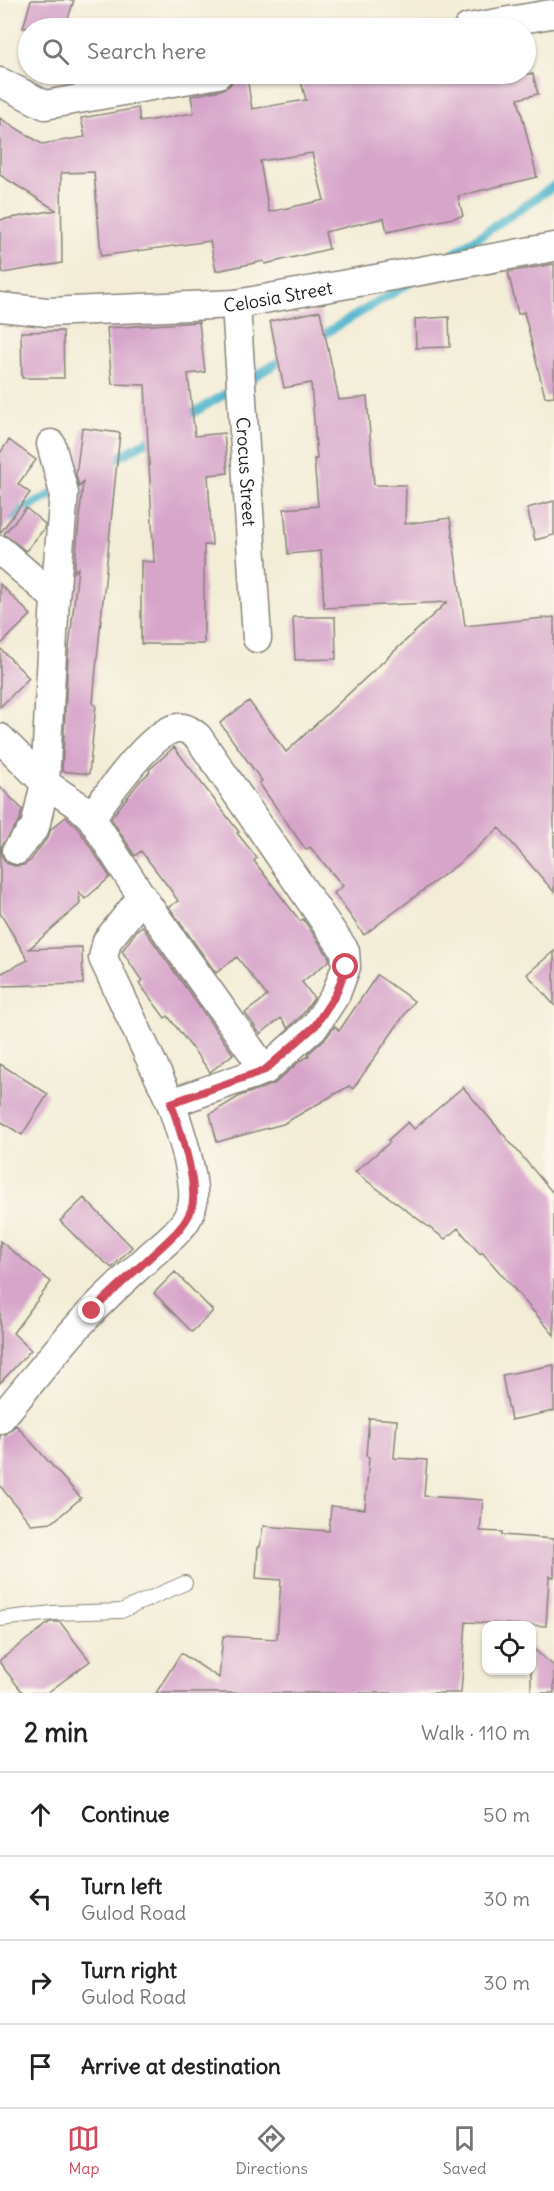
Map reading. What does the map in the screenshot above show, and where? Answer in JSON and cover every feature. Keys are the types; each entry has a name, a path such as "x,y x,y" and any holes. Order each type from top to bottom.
{"street":[{"path":"527,18 551,14"},
{"path":"0,82 45,105 162,84"},
{"name":"Celosia Street","path":"0,307 47,312 236,304 554,247"},
{"name":"Crocus Street","path":"236,304 257,638"},
{"path":"17,850 35,827 45,783 55,598 64,493 51,444"},
{"path":"0,550 55,598"},
{"path":"91,817 140,753 161,736 177,728 189,729 198,737 345,951 346,967 336,994 315,1026 265,1070 175,1114"},
{"path":"0,738 45,783 91,817 142,897 265,1070"},
{"path":"0,1419 92,1311 172,1236 191,1210 194,1195 192,1180 175,1114 103,958 107,941 142,897"}],"lane":[{"path":"0,1619 53,1613 121,1611 185,1583"}],"building":[{"path":"31,0 74,0 68,18 26,18"},
{"path":"230,84 248,84 252,109 306,100 302,84 536,84 538,94 518,99 537,177 458,196 463,216 387,232 384,218 325,232 329,249 265,264 264,261 216,271 210,241 101,256 94,172 61,173 62,263 3,273 0,253 0,220 56,210 0,175 0,118 42,144 85,137 81,118 138,108 140,122 194,113 191,96 221,90","holes":["312,153 324,200 269,212 260,161"]},
{"path":"554,264 554,396 545,397 524,312 518,314 508,272"},
{"path":"320,311 339,400 367,397 374,485 406,485 405,524 450,518 465,626 554,617 554,892 499,828 462,861 364,935 334,893 343,886 310,847 306,850 259,783 262,781 220,723 249,701 286,752 447,602 324,608 321,551 288,554 284,509 318,506 314,459 317,459 311,383 284,388 270,321"},
{"path":"449,317 450,347 416,348 415,319"},
{"path":"199,322 205,372 188,374 195,436 224,433 228,473 208,475 212,545 204,545 204,644 141,644 141,561 154,562 145,385 112,384 107,328"},
{"path":"63,331 64,378 22,378 21,332"},
{"path":"82,428 120,433 95,679 93,704 96,705 89,774 62,771 68,657 78,568 74,572 83,482 79,487 76,475"},
{"path":"9,440 36,460 18,484 30,493 0,533 0,453"},
{"path":"554,501 554,535 535,540 527,508"},
{"path":"26,508 45,524 44,529 26,551 4,534"},
{"path":"0,584 31,615 0,645"},
{"path":"293,617 335,617 336,659 295,660"},
{"path":"0,648 29,678 0,707"},
{"path":"174,747 239,832 237,833 257,858 254,861 300,921 303,919 329,957 329,961 302,982 314,998 302,1015 288,1028 281,1018 260,1034 245,1013 267,996 237,957 216,973 169,907 178,901 170,889 141,851 135,856 111,818 140,781 150,772 149,770"},
{"path":"0,787 22,809 20,820 1,847 6,863 15,866 24,865 30,861 48,837 51,829 66,817 78,828 110,877 85,899 79,892 80,904 29,949 82,947 83,984 0,986 0,974 28,960 0,913"},
{"path":"142,926 233,1054 210,1072 168,1016 165,1018 139,983 142,981 122,951"},
{"path":"554,951 554,1005 527,974"},
{"path":"377,975 414,1001 353,1089 349,1086 283,1124 217,1142 210,1114 240,1096 274,1084 309,1056 308,1054 326,1038 335,1026 339,1031"},
{"path":"0,1064 48,1094 22,1135 0,1121"},
{"path":"463,1087 554,1194 554,1335 482,1252 480,1254 458,1228 445,1239 355,1172 390,1142 388,1140 408,1122 414,1129"},
{"path":"84,1198 132,1247 112,1268 86,1247 60,1221"},
{"path":"0,1241 51,1282 13,1333 31,1350 0,1383"},
{"path":"175,1272 213,1311 192,1332 154,1293"},
{"path":"554,1365 554,1411 511,1420 502,1375"},
{"path":"369,1418 397,1420 394,1458 427,1460 424,1496 483,1500 480,1531 554,1539 554,1577 549,1576 546,1626 536,1626 536,1621 466,1622 461,1693 156,1693 181,1653 219,1678 223,1636 277,1639 281,1580 256,1578 258,1547 260,1547 263,1526 329,1531 331,1506 365,1509 369,1457 366,1456"},
{"path":"16,1425 81,1498 53,1522 31,1524 0,1486 0,1435 6,1434"},
{"path":"50,1622 60,1622 90,1661 47,1693 23,1693 0,1660"},
{"path":"536,1651 554,1666 554,1693 531,1693 531,1675 536,1675"}],"waterway":[{"path":"452,255 554,186"},
{"path":"314,340 408,284"},
{"path":"183,419 287,357"},
{"path":"108,463 156,436"},
{"path":"0,519 9,518 88,474"}],"route":[{"path":"92,1311 172,1236 183,1224 191,1210 194,1195 192,1180 171,1103 265,1070 315,1026 336,994 346,967"}]}
